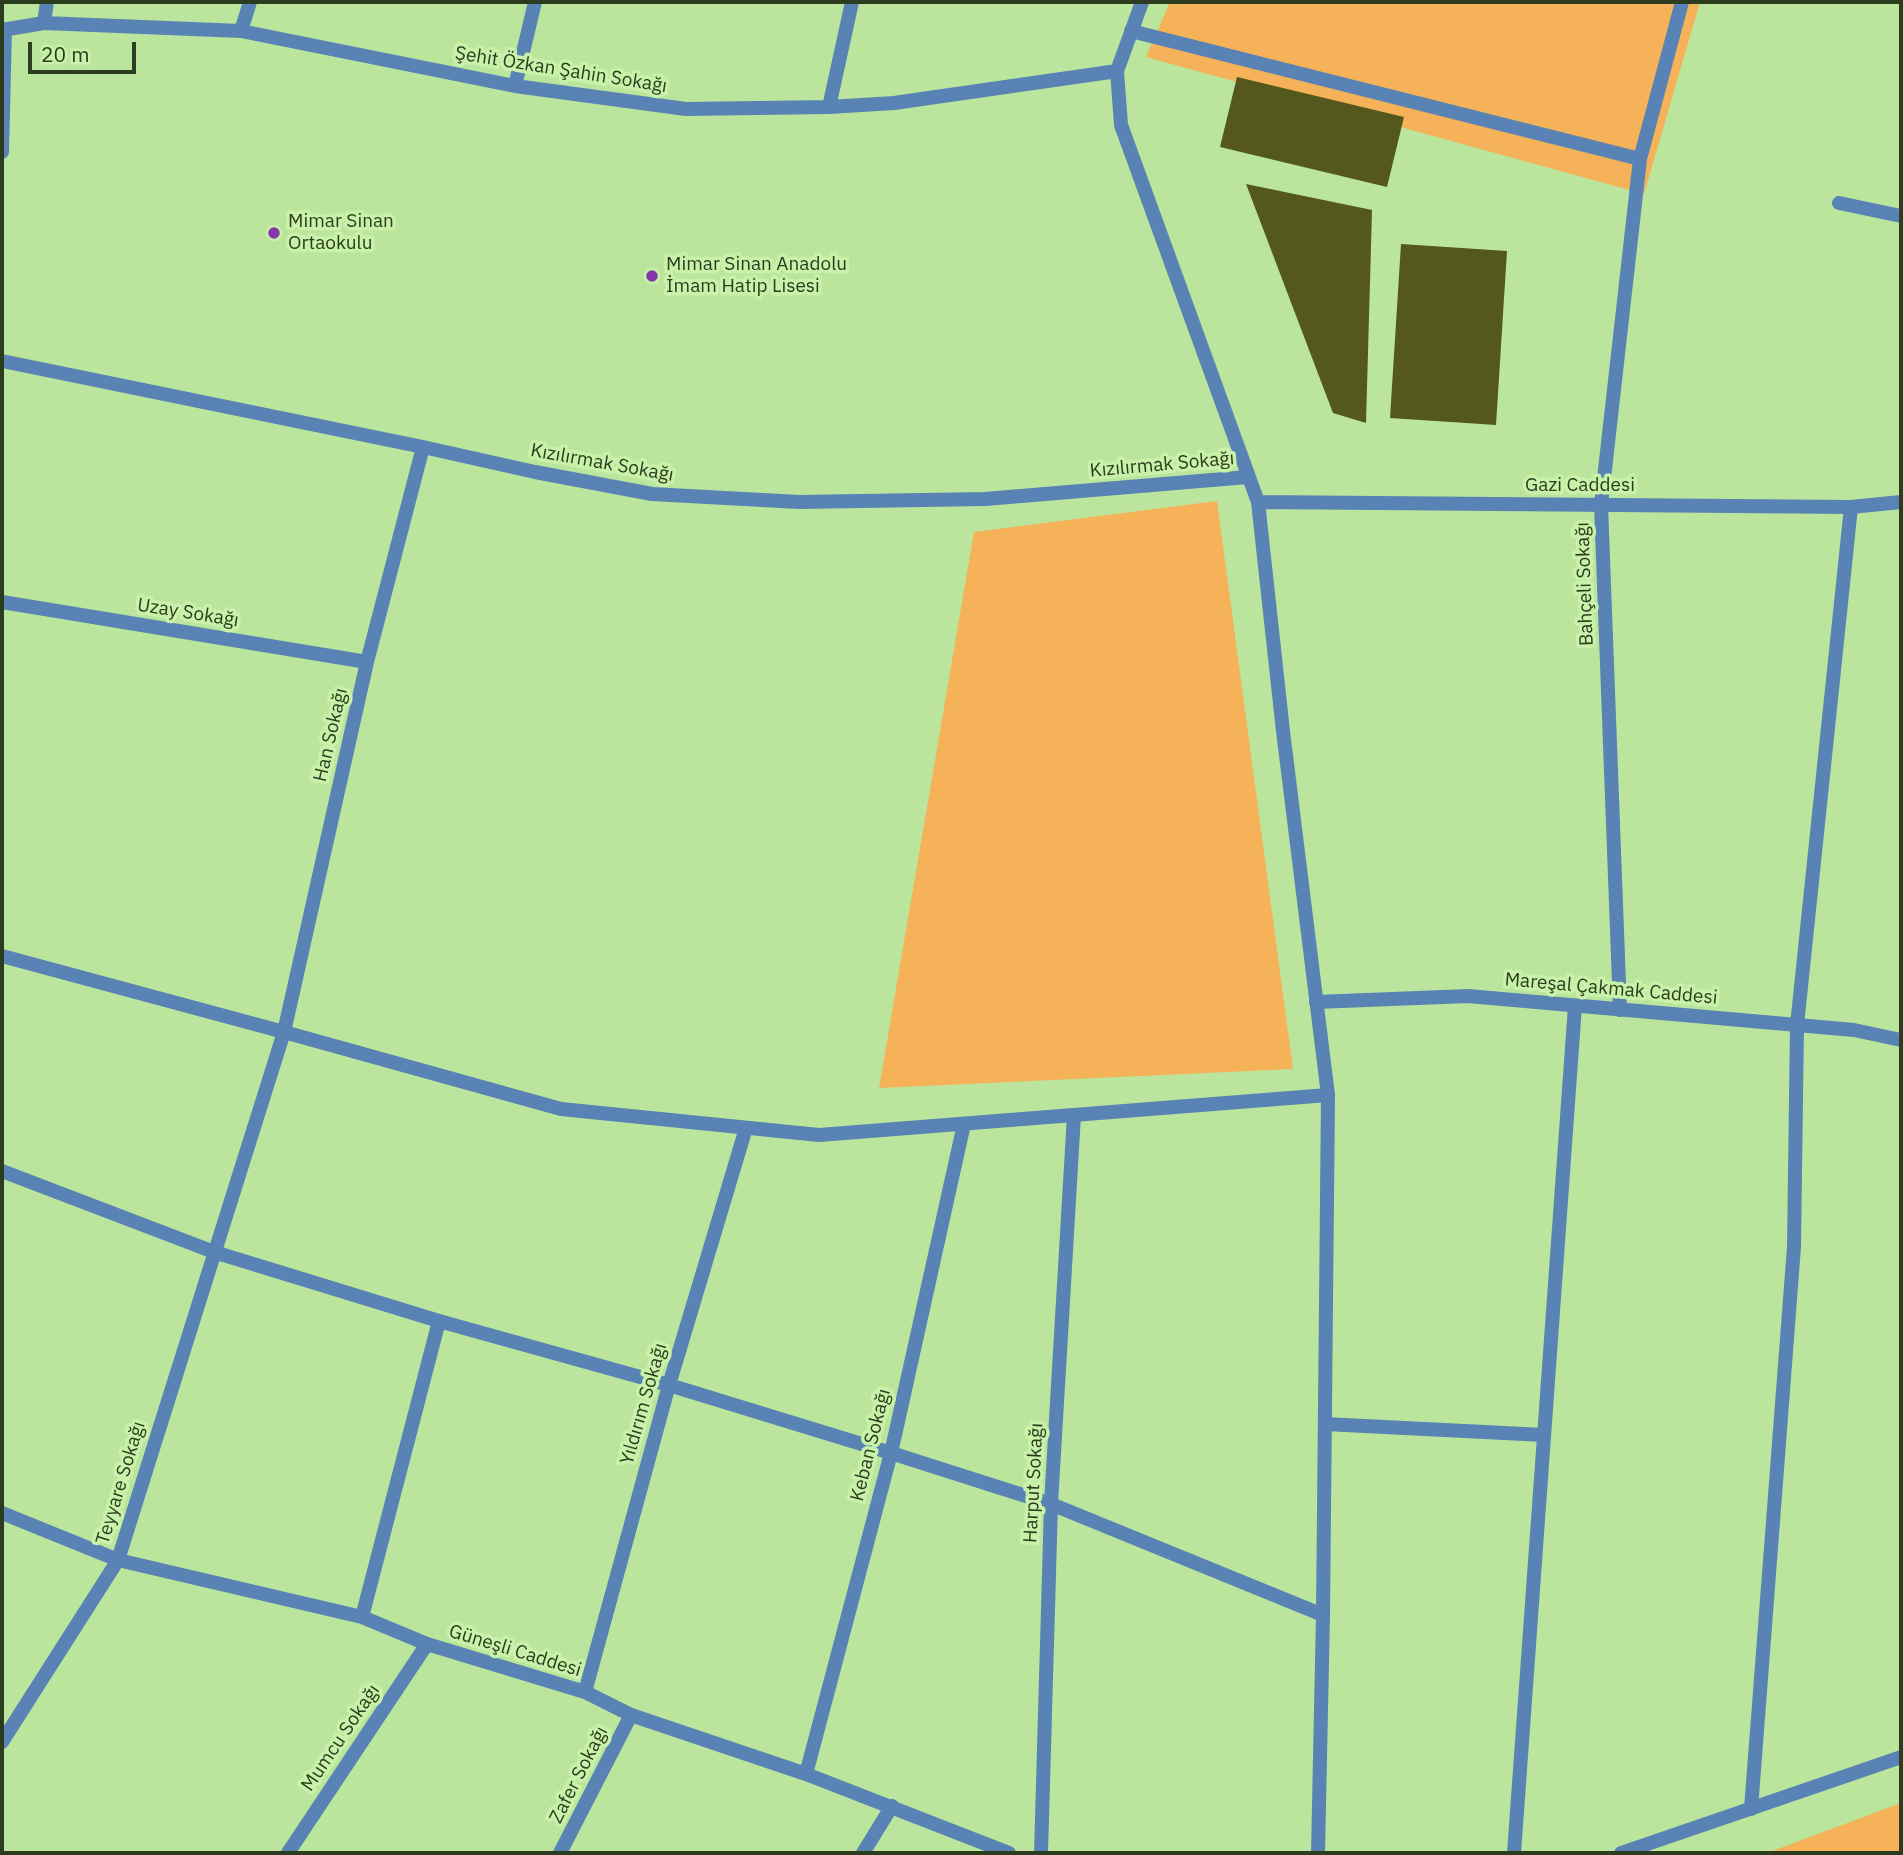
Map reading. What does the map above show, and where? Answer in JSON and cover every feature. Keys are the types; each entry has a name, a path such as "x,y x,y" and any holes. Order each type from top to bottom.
{"street":[{"path":"44,23 47,2"},
{"path":"242,31 250,2"},
{"path":"515,86 535,2"},
{"path":"829,107 852,2"},
{"path":"1142,2 1117,71 1121,125 1258,502 1328,1095 1318,1853"},
{"name":"Bahçeli Sokağı","path":"1620,1010 1601,505 1640,159 1682,2"},
{"name":"Şehit Özkan Şahin Sokağı","path":"3,29 44,23 242,31 515,86 686,109 829,107 894,103 1117,71"},
{"path":"2,152 3,29"},
{"path":"1131,31 1640,159"},
{"path":"1839,203 1901,216"},
{"name":"Kızılırmak Sokağı","path":"2,361 652,495 799,502 985,499 1248,477"},
{"name":"Han Sokağı","path":"214,1252 284,1032 368,662 423,447"},
{"name":"Gazi Caddesi","path":"1258,502 1851,507 1901,502"},
{"path":"1751,1809 1794,1247 1797,1025 1851,507"},
{"name":"Uzay Sokağı","path":"2,602 368,662"},
{"path":"2,956 561,1110 819,1135 1328,1095"},
{"name":"Mareşal Çakmak Caddesi","path":"1317,1002 1468,996 1854,1030 1901,1040"},
{"path":"1514,1853 1575,1006"},
{"name":"Harput Sokağı","path":"1041,1853 1051,1504 1074,1115"},
{"name":"Keban Sokağı","path":"806,1774 891,1452 964,1124"},
{"name":"Yıldırım Sokağı","path":"585,1692 669,1385 746,1128"},
{"path":"2,1171 214,1252 439,1321 669,1385 1051,1504 1323,1615"},
{"name":"Teyyare Sokağı","path":"2,1742 118,1560 214,1252"},
{"path":"362,1617 439,1321"},
{"path":"1325,1424 1544,1435"},
{"name":"Güneşli Caddesi","path":"2,1513 118,1560 362,1617 427,1644 585,1692 631,1715 806,1774 1009,1853"},
{"name":"Mumcu Sokağı","path":"288,1853 427,1644"},
{"name":"Zafer Sokağı","path":"560,1853 631,1715"},
{"path":"1621,1853 1901,1757"},
{"path":"863,1853 892,1807"}],"shaded area":[{"path":"1170,2 1700,2 1644,194 1146,57"},
{"path":"1217,501 1293,1069 879,1088 974,532"},
{"path":"1901,1803 1901,1853 1767,1853"}],"building":[{"path":"1237,77 1404,117 1387,187 1220,147"},
{"path":"1246,184 1372,210 1366,423 1333,413"},
{"path":"1401,244 1507,251 1496,425 1390,418"}],"place":[{"name":"Mimar Sinan Ortaokulu","path":"274,233"},
{"name":"Mimar Sinan Anadolu İmam Hatip Lisesi","path":"652,276"}]}
